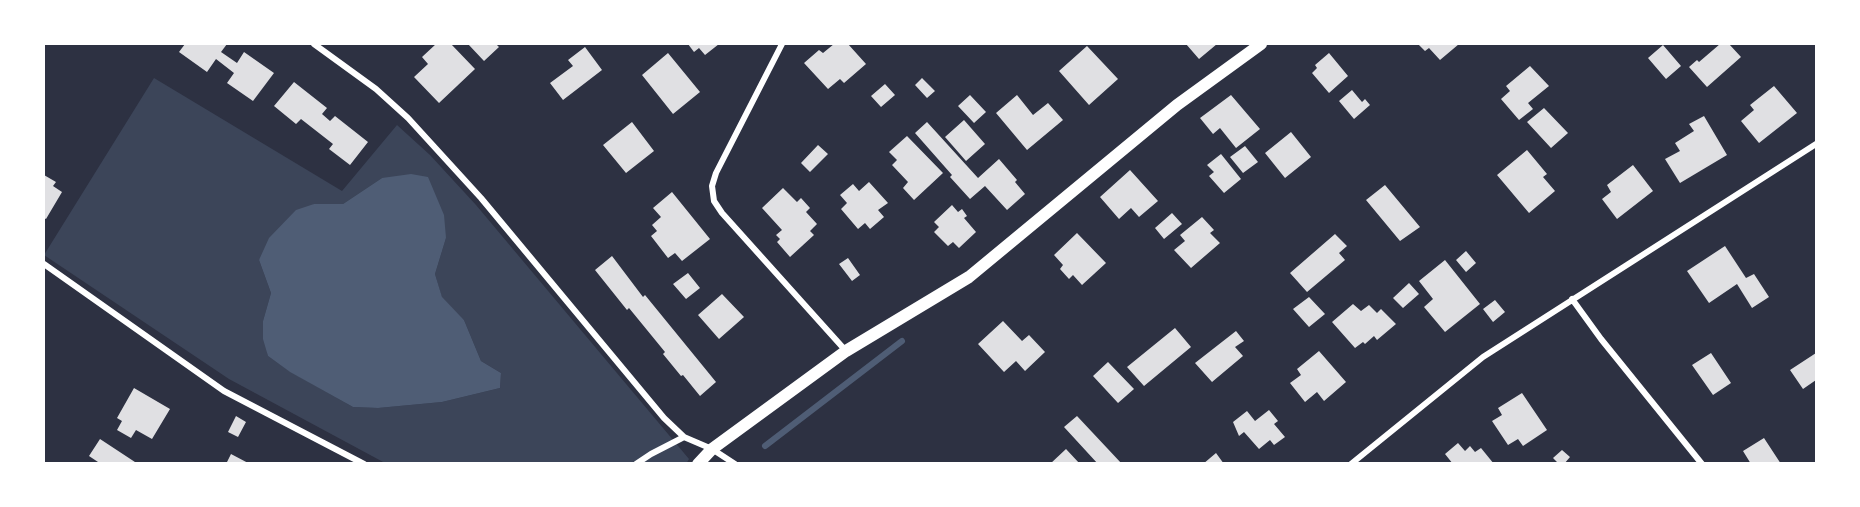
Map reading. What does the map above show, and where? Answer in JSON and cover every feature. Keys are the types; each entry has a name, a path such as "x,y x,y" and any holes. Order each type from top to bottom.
{"main road":[{"path":"698,464 712,449 846,351 969,277 1177,105 1261,44"}],"street":[{"path":"314,44 376,89 408,118 481,198 664,418 684,436 712,449 735,464"},
{"path":"782,44 716,173 712,186 714,201 722,213 846,351"},
{"path":"1352,464 1483,357 1816,144"},
{"path":"44,264 224,391 364,464"},
{"path":"1572,299 1608,348 1702,464"},
{"path":"636,464 684,436"}],"shaded area":[{"path":"154,78 342,191 397,125 430,155 476,205 689,459 686,464 385,463 229,379 44,255","holes":["382,178 446,238 435,274 442,298 464,320 481,361 501,373 500,388 442,402 378,408 353,407 289,371 268,356 263,321 271,293 259,260 314,204 343,204"]},
{"path":"411,174 428,177 444,215 446,238 435,274 442,297 464,320 481,361 501,373 500,388 442,402 378,408 353,407 290,372 268,356 263,339 263,321 271,293 259,260 269,238 296,210 314,204 343,204 382,178"}],"building":[{"path":"185,44 227,44 221,52 237,63 244,52 274,73 253,101 227,83 234,73 216,59 207,72 179,52"},
{"path":"436,44 451,44 475,69 439,103 414,77 428,64 422,57"},
{"path":"468,44 496,44 499,47 484,61"},
{"path":"688,44 719,44 705,55 699,48 694,52"},
{"path":"834,44 848,44 866,64 844,83 840,79 828,89 804,63 819,50 823,53"},
{"path":"1186,44 1217,44 1199,59"},
{"path":"1418,44 1459,44 1440,60 1429,48 1425,51"},
{"path":"1720,44 1729,44 1741,57 1707,87 1689,67 1697,60 1699,62"},
{"path":"1663,45 1681,66 1666,79 1648,58"},
{"path":"1087,46 1118,79 1089,105 1059,71"},
{"path":"585,47 602,70 563,100 550,83 573,66 568,60"},
{"path":"668,53 700,92 673,114 642,75"},
{"path":"1329,53 1348,76 1329,93 1312,73 1317,68 1315,65"},
{"path":"1530,66 1549,86 1528,103 1533,109 1519,120 1501,99 1510,91 1506,86"},
{"path":"922,78 935,91 927,98 915,85"},
{"path":"294,82 327,108 322,114 330,121 335,116 368,142 350,165 329,149 333,144 301,119 296,124 274,106"},
{"path":"885,84 895,95 881,107 871,96"},
{"path":"1774,86 1797,113 1759,143 1741,121 1754,110 1750,105"},
{"path":"1352,90 1362,102 1365,99 1370,105 1354,119 1339,101"},
{"path":"970,95 986,112 974,123 958,106"},
{"path":"1017,95 1033,115 1048,103 1063,120 1027,150 996,113"},
{"path":"1231,95 1260,129 1236,148 1220,128 1213,134 1200,118"},
{"path":"1544,108 1568,133 1551,148 1527,122"},
{"path":"1704,116 1727,155 1680,183 1665,159 1680,151 1675,143 1694,131 1689,124"},
{"path":"964,120 985,144 966,161 945,137"},
{"path":"632,122 654,151 626,173 603,145"},
{"path":"927,122 978,178 999,159 1017,180 1015,182 1025,194 1007,210 985,186 970,199 915,133"},
{"path":"1291,132 1311,157 1285,178 1265,153"},
{"path":"907,136 943,173 914,200 903,188 908,182 892,165 897,160 889,152"},
{"path":"818,145 828,154 810,172 801,163"},
{"path":"1245,146 1258,162 1243,173 1230,157"},
{"path":"1527,150 1547,174 1543,177 1555,191 1529,213 1497,175"},
{"path":"1221,154 1241,179 1224,193 1209,176 1214,172 1207,165"},
{"path":"1633,165 1653,191 1617,219 1602,199 1611,192 1607,185"},
{"path":"1130,170 1158,201 1139,217 1131,208 1119,219 1100,197"},
{"path":"44,175 56,182 53,186 62,192 46,219 44,218"},
{"path":"869,182 888,203 878,210 884,217 870,229 865,223 858,229 841,209 847,203 840,195 853,184 859,191"},
{"path":"1385,185 1420,227 1400,241 1366,200"},
{"path":"783,188 797,202 801,198 810,208 806,212 817,224 810,231 814,235 790,257 777,242 780,239 776,235 782,230 762,208"},
{"path":"672,192 710,239 682,261 675,253 668,258 651,236 657,231 652,225 661,217 653,208"},
{"path":"952,205 958,212 962,209 967,216 964,218 976,232 959,248 953,242 948,246 934,232 939,227 934,222"},
{"path":"1172,213 1182,224 1164,239 1155,228"},
{"path":"1202,217 1214,230 1210,233 1220,243 1191,268 1174,250 1185,241 1180,235"},
{"path":"1077,233 1106,263 1082,285 1073,275 1069,279 1060,269 1063,265 1054,255"},
{"path":"1335,234 1347,246 1339,253 1345,260 1307,292 1290,273"},
{"path":"1725,246 1746,278 1754,274 1769,297 1752,308 1737,284 1709,303 1687,271"},
{"path":"1466,251 1476,263 1466,272 1456,260"},
{"path":"612,256 643,297 645,295 716,382 700,396 595,270"},
{"path":"848,258 860,275 852,281 839,264"},
{"path":"1445,260 1480,304 1445,332 1424,307 1433,299 1419,281"},
{"path":"688,273 700,288 686,299 673,284"},
{"path":"1409,283 1419,294 1403,308 1393,298"},
{"path":"722,294 744,317 719,339 698,315"},
{"path":"1309,297 1325,314 1309,327 1293,309"},
{"path":"1495,300 1505,312 1493,322 1483,309"},
{"path":"1353,304 1361,311 1369,305 1377,313 1381,309 1396,324 1377,340 1374,336 1365,344 1363,342 1355,348 1332,322"},
{"path":"1003,321 1022,341 1029,335 1045,352 1025,371 1016,361 1004,372 978,344"},
{"path":"1175,328 1191,347 1144,386 1127,367"},
{"path":"1236,331 1244,341 1235,347 1243,356 1212,382 1195,363"},
{"path":"1319,351 1346,382 1324,401 1317,392 1305,402 1290,383 1301,375 1297,369"},
{"path":"1711,353 1731,383 1713,395 1692,365"},
{"path":"1816,353 1816,380 1803,389 1790,370"},
{"path":"1108,362 1134,389 1118,403 1093,376"},
{"path":"134,388 170,409 152,439 136,430 131,438 117,430 122,421 117,418"},
{"path":"1522,393 1547,430 1523,446 1518,439 1508,445 1492,421 1502,415 1498,408"},
{"path":"1269,410 1278,421 1274,424 1285,437 1274,445 1270,440 1259,449 1244,432 1239,436 1233,422 1247,411 1255,421"},
{"path":"236,416 246,422 238,437 228,432"},
{"path":"1077,416 1122,464 1098,464 1064,427"},
{"path":"1764,438 1781,464 1751,464 1743,451"},
{"path":"100,439 138,464 101,464 89,456"},
{"path":"1458,443 1465,451 1470,446 1475,452 1481,448 1494,464 1453,464 1445,454"},
{"path":"1066,449 1080,464 1050,464"},
{"path":"1562,450 1570,457 1564,464 1559,464 1553,458"},
{"path":"1216,453 1224,464 1203,464"},
{"path":"231,454 250,464 226,464"}],"waterway":[{"path":"765,446 902,341"}]}
